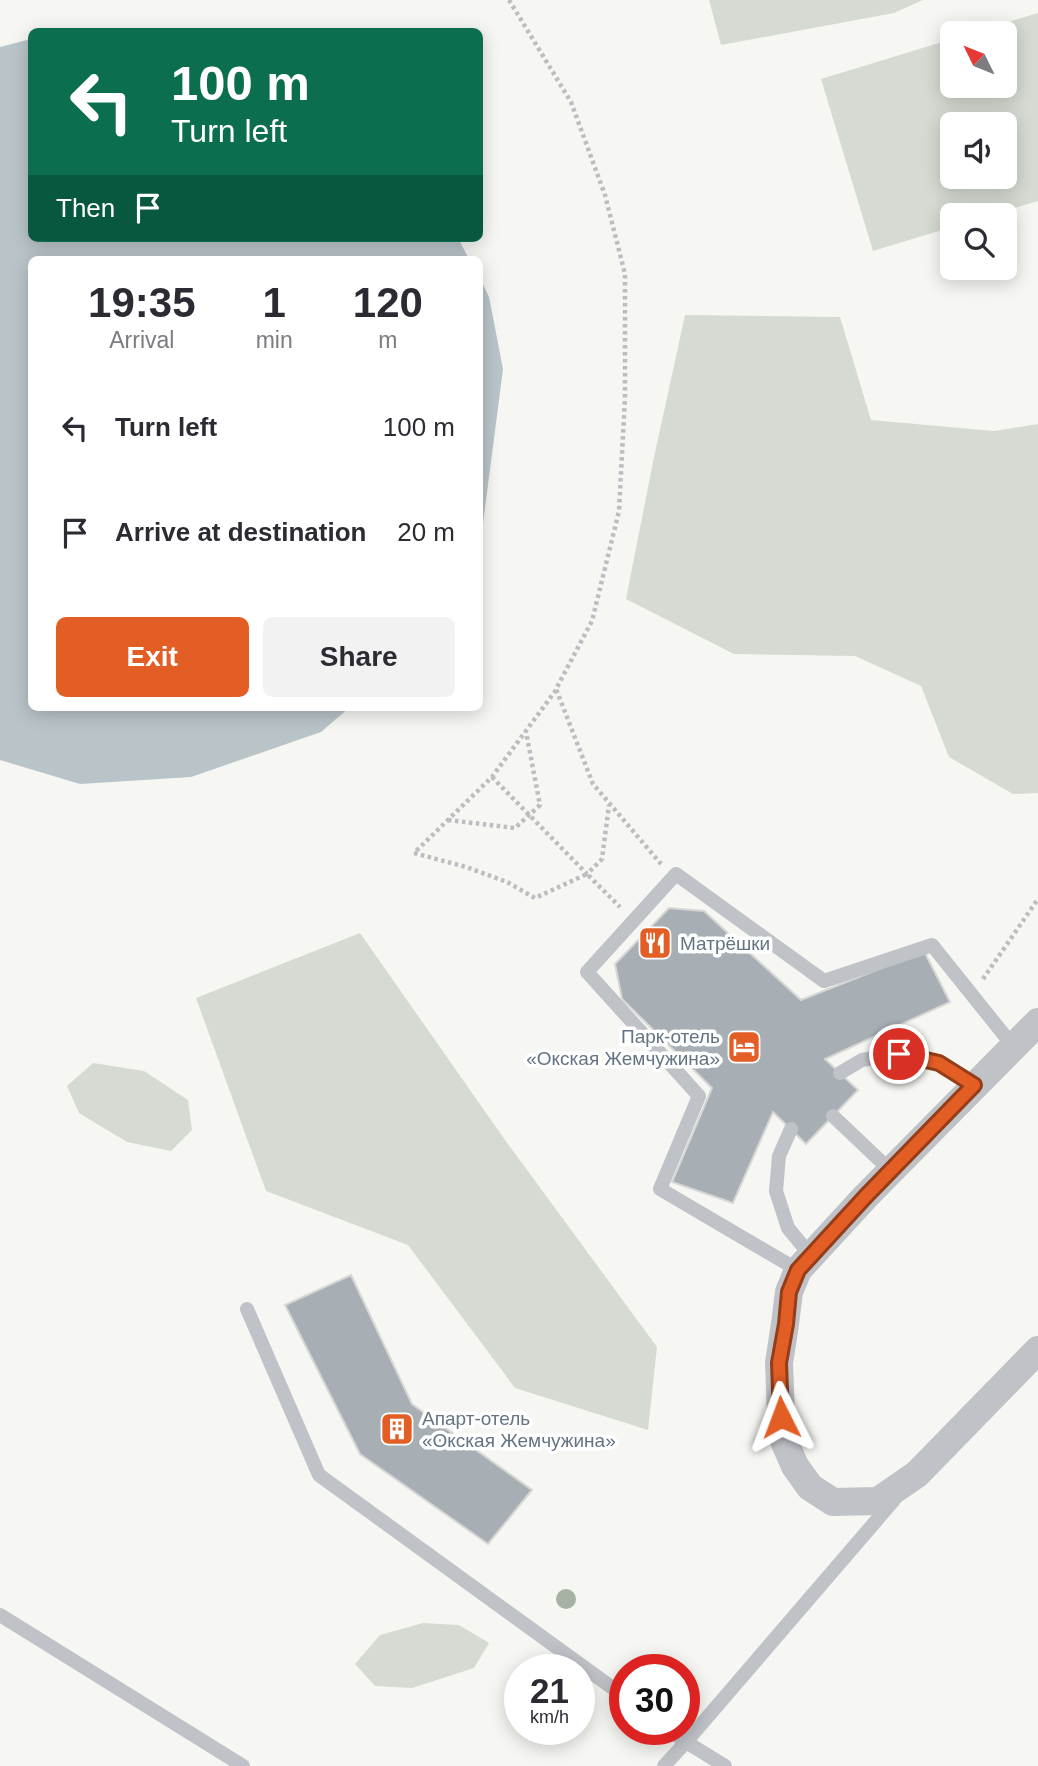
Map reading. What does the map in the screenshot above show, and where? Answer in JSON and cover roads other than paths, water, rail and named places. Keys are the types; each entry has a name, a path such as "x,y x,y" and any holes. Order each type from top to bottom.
{"street":[{"path":"1038,1022 804,1263 789,1292 779,1363 784,1441 795,1466 810,1487 833,1502 878,1501 917,1474 1038,1350"}],"lane":[{"path":"804,1263 660,1189 699,1096 587,972 676,874 824,981 932,945 1013,1046"},
{"path":"840,1073 862,1060 899,1054 939,1063 974,1085"},
{"path":"833,1116 891,1171"},
{"path":"791,1129 779,1156 776,1191 788,1228 804,1263"},
{"path":"247,1309 319,1475 609,1686"},
{"path":"700,1726 917,1474"},
{"path":"0,1615 243,1766"},
{"path":"664,1766 683,1745"},
{"path":"691,1745 725,1766"}],"place":[{"name":"Матрёшки","path":"655,943"},
{"name":"Парк-отель «Окская Жемчужина»","path":"744,1047"},
{"name":"Апарт-отель «Окская Жемчужина»","path":"397,1429"}]}
